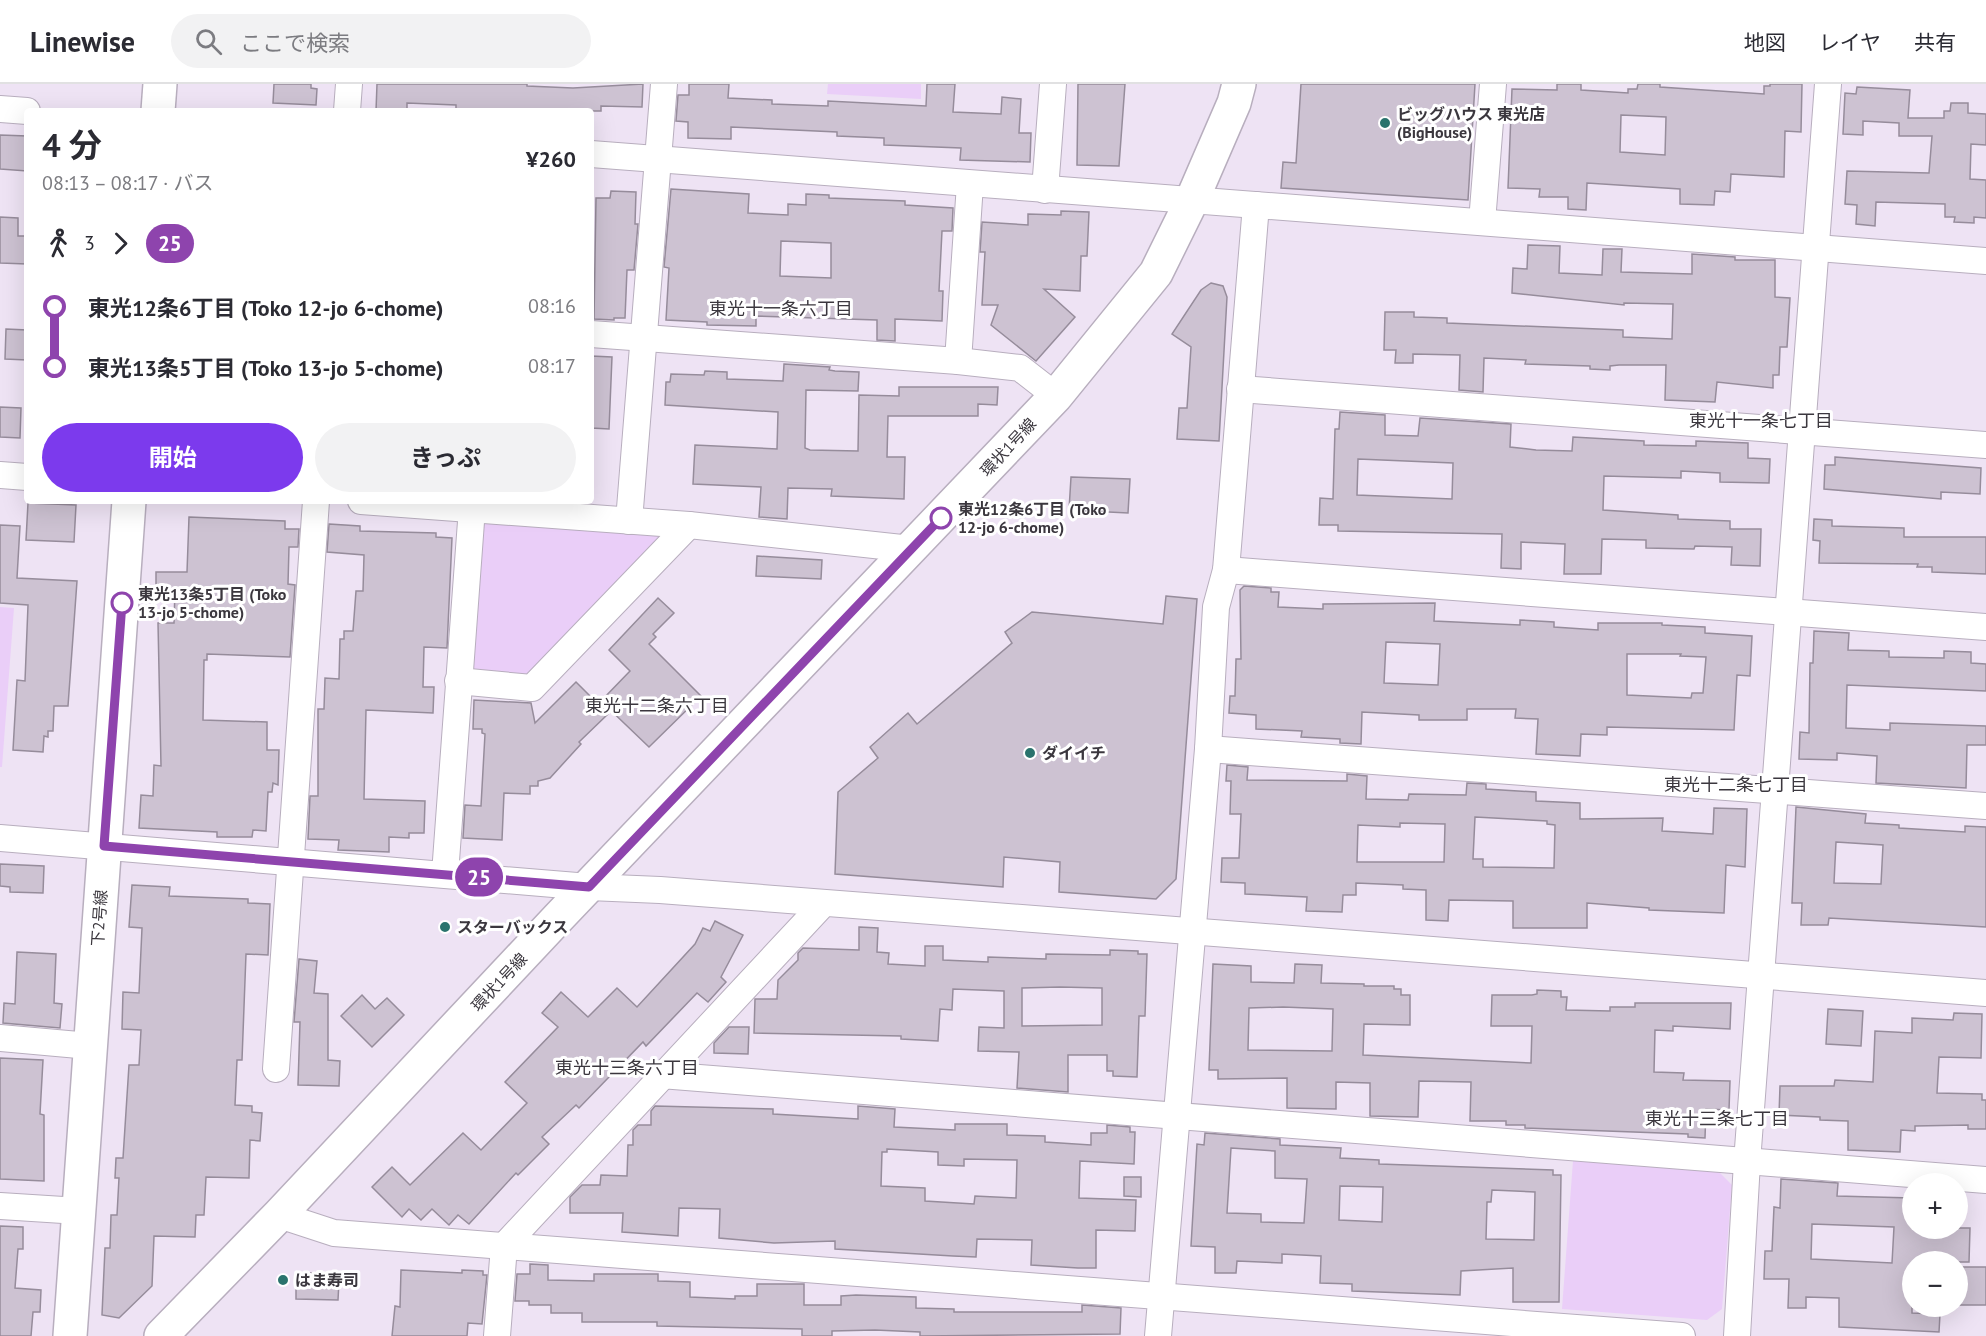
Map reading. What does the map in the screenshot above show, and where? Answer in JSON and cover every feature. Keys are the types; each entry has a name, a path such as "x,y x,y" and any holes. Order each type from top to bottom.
{"main road":[{"path":"158,108 160,84"},
{"name":"環状1号線","path":"161,1336 279,1215 1056,396 1156,273 1192,200 1234,103 1239,84"},
{"name":"下2号線","path":"70,1336 129,504"}],"street":[{"path":"347,108 349,84"},
{"path":"629,521 664,84"},
{"path":"1045,189 1053,84"},
{"path":"1482,222 1493,84"},
{"path":"1737,1336 1828,84"},
{"path":"0,109 24,111"},
{"path":"594,154 1986,261"},
{"path":"958,361 970,184"},
{"path":"1158,1336 1208,749 1216,607 1226,570 1256,206"},
{"path":"594,334 958,361 1020,368 1056,396"},
{"path":"1240,389 1986,445"},
{"path":"0,474 24,477"},
{"path":"276,1069 316,504"},
{"path":"409,504 689,525 911,549"},
{"path":"445,874 472,508"},
{"path":"458,681 532,688 689,525"},
{"path":"1226,570 1986,627"},
{"path":"1208,749 1986,806"},
{"path":"0,838 589,887 660,890 1986,993"},
{"path":"497,1336 504,1246 823,904"},
{"path":"0,1038 90,1046"},
{"path":"662,1075 1986,1180"},
{"path":"0,1206 79,1211"},
{"path":"279,1215 334,1233 1682,1336"}],"shaded area":[{"path":"828,84 921,84 921,99 827,94"},
{"path":"472,508 689,525 532,688 458,681"},
{"path":"0,607 14,608 2,767 0,767"},
{"path":"1573,1161 1717,1170 1732,1185 1722,1309 1707,1320 1562,1309"}],"building":[{"path":"274,84 311,84 311,88 317,89 316,105 273,103"},
{"path":"377,84 527,84 527,86 573,88 643,84 642,107 601,106 601,111 594,111 594,108 456,108 456,105 407,103 407,108 376,108"},
{"path":"689,84 729,84 728,98 772,100 772,104 828,106 828,101 926,106 927,84 955,84 953,112 1001,114 1002,97 1021,99 1019,133 1031,133 1030,162 960,160 961,148 884,145 884,138 837,136 837,132 731,127 731,139 688,138 688,122 676,121 678,95 689,95"},
{"path":"1078,84 1125,84 1119,166 1077,165"},
{"name":"ビッグハウス 東光店 (BigHouse)","path":"1301,84 1475,84 1468,200 1281,188 1283,162 1296,163"},
{"path":"1557,84 1581,84 1581,90 1628,93 1628,89 1637,89 1638,84 1660,84 1660,87 1764,94 1764,86 1770,86 1770,84 1802,84 1801,132 1785,131 1784,177 1731,174 1730,192 1715,191 1714,205 1680,204 1680,189 1587,183 1586,210 1568,209 1568,197 1539,197 1540,189 1508,188 1512,89 1557,90","holes":["1621,115 1666,117 1665,155 1620,152"]},
{"path":"1857,87 1910,90 1908,118 1944,118 1944,111 1950,111 1951,103 1968,103 1968,113 1986,114 1986,145 1971,144 1970,179 1986,180 1986,218 1974,217 1974,223 1954,222 1955,217 1945,217 1945,204 1876,202 1875,226 1856,224 1857,205 1845,204 1847,171 1929,173 1932,136 1899,136 1899,123 1863,121 1863,135 1843,134 1845,93 1856,94"},
{"path":"0,135 24,136 24,171 0,169"},
{"path":"671,189 749,194 748,213 788,215 788,204 806,205 806,194 829,195 829,198 905,201 905,205 953,208 952,231 942,231 939,291 943,291 942,321 895,319 895,341 877,340 877,320 756,316 756,326 707,325 707,322 666,320 669,268 664,267","holes":["781,241 831,243 831,278 780,276"]},
{"path":"611,191 636,192 635,224 638,224 634,270 627,270 625,318 594,319 596,198 610,198"},
{"path":"1061,211 1089,212 1087,256 1081,256 1080,291 1044,289 1075,317 1036,361 991,325 998,305 982,305 985,252 980,252 982,222 1028,225 1028,214 1061,215"},
{"path":"0,217 18,218 18,236 24,236 24,264 0,263"},
{"path":"1528,245 1560,246 1559,273 1602,275 1603,249 1622,249 1621,272 1692,274 1692,254 1735,257 1735,260 1775,260 1775,297 1790,298 1787,347 1780,347 1779,375 1773,375 1773,388 1717,382 1715,402 1665,400 1666,365 1619,365 1610,366 1610,370 1590,369 1590,366 1525,364 1526,360 1484,358 1483,392 1459,390 1460,355 1413,354 1413,363 1395,363 1396,350 1384,350 1385,312 1414,312 1414,317 1447,318 1447,323 1623,330 1623,337 1672,339 1673,304 1624,303 1624,305 1512,293 1513,268 1527,269"},
{"path":"1211,283 1223,286 1227,297 1219,441 1177,439 1179,408 1187,408 1191,347 1172,334 1201,290"},
{"path":"6,329 24,330 24,360 5,359"},
{"path":"594,356 612,357 609,429 594,428"},
{"path":"784,364 830,367 829,370 859,372 858,391 806,390 805,448 810,450 858,451 859,395 899,396 899,387 998,387 997,405 978,404 978,416 888,416 887,457 905,457 904,499 831,496 832,489 788,488 787,519 759,517 761,487 693,484 695,445 777,449 778,412 665,405 666,382 670,382 671,374 704,375 705,371 727,372 727,379 783,381"},
{"path":"0,407 21,408 20,438 0,437"},
{"path":"1340,412 1385,415 1385,435 1418,436 1420,418 1511,424 1510,447 1536,450 1572,451 1573,437 1644,441 1644,445 1696,446 1696,441 1748,443 1748,458 1770,459 1769,483 1720,482 1720,473 1681,471 1681,478 1604,476 1603,510 1678,515 1678,519 1730,521 1730,529 1761,529 1760,566 1731,565 1732,547 1646,548 1646,540 1602,539 1601,574 1564,574 1565,544 1521,542 1521,569 1501,568 1502,534 1338,531 1338,525 1319,525 1320,498 1333,499 1335,429 1339,429","holes":["1358,459 1453,463 1452,499 1357,495"]},
{"path":"1835,457 1981,468 1980,494 1941,492 1941,499 1824,489 1825,465 1835,465"},
{"path":"1071,477 1130,479 1128,513 1069,510"},
{"path":"28,504 76,505 74,542 26,540"},
{"path":"189,517 285,521 285,529 299,529 298,547 289,547 288,584 295,585 290,657 207,654 207,660 204,660 203,720 267,722 267,750 279,750 278,785 273,783 272,792 268,792 266,831 253,830 252,837 217,837 217,832 139,828 141,795 153,796 154,765 161,766 158,623 174,623 175,589 156,589 156,572 187,572"},
{"path":"1814,519 1832,520 1832,526 1904,528 1904,537 1986,537 1986,574 1932,572 1932,567 1917,567 1918,564 1819,563 1820,541 1813,540"},
{"path":"329,524 360,526 360,531 436,533 436,537 452,538 447,648 424,647 423,687 434,687 433,713 366,710 364,799 425,801 424,833 409,833 409,838 389,837 389,852 338,850 339,840 308,839 310,796 318,796 318,709 324,709 325,678 339,679 340,639 344,639 344,631 353,631 356,591 363,591 364,555 327,552"},
{"path":"0,525 20,526 17,578 77,581 68,706 54,706 53,731 48,731 48,737 44,736 43,752 13,750 17,680 25,681 28,605 0,603"},
{"path":"757,556 822,560 821,579 756,576"},
{"path":"1244,586 1271,588 1271,592 1279,592 1278,607 1323,609 1323,604 1435,603 1434,621 1520,625 1520,620 1554,622 1554,627 1598,630 1598,623 1662,623 1662,625 1705,627 1705,633 1752,636 1750,676 1737,675 1734,730 1607,727 1607,735 1581,734 1580,756 1536,754 1538,719 1515,718 1516,709 1467,709 1467,720 1419,720 1419,715 1362,712 1361,744 1340,743 1340,739 1301,737 1302,731 1256,729 1256,715 1229,713 1230,696 1235,696 1236,659 1241,659 1240,590","holes":["1386,642 1440,644 1438,685 1384,683","1627,654 1681,654 1680,656 1706,657 1703,693 1692,693 1691,698 1627,695"]},
{"name":"ダイイチ","path":"1166,596 1197,599 1176,879 1156,899 1059,892 1060,862 1004,857 1003,887 835,874 838,792 878,758 870,747 908,713 917,724 1012,643 1005,632 1032,612 1163,624"},
{"path":"658,598 674,613 653,634 656,637 649,644 701,696 649,747 601,701 630,671 609,650"},
{"path":"1814,631 1849,633 1848,650 1889,651 1889,657 1944,658 1944,651 1971,652 1971,663 1986,664 1986,691 1847,685 1846,728 1890,730 1890,723 1986,726 1986,745 1967,745 1966,788 1876,783 1877,756 1837,753 1837,760 1799,759 1800,732 1809,733 1810,663 1813,663"},
{"path":"576,682 608,714 579,742 581,744 550,778 538,781 538,786 530,786 530,794 504,793 502,840 463,838 465,805 481,806 485,734 482,733 482,729 473,729 474,700 531,703 535,723"},
{"path":"1227,765 1248,767 1247,780 1347,781 1347,774 1367,776 1366,799 1408,800 1409,794 1466,795 1467,783 1486,784 1486,789 1536,792 1536,801 1580,803 1580,819 1663,818 1662,831 1713,834 1714,808 1747,809 1745,867 1726,865 1724,913 1649,910 1649,908 1587,903 1587,928 1513,928 1513,901 1449,900 1448,921 1426,920 1426,890 1403,889 1403,885 1356,883 1356,895 1343,895 1342,912 1306,911 1307,897 1245,894 1245,883 1221,882 1222,858 1239,858 1241,814 1230,814 1231,781 1226,781","holes":["1475,817 1547,821 1547,824 1555,825 1554,868 1483,867 1483,859 1473,859","1400,823 1445,824 1444,862 1357,862 1358,825 1400,827"]},
{"path":"1796,807 1866,814 1865,823 1899,825 1899,828 1965,832 1965,826 1986,827 1986,927 1829,918 1828,925 1801,925 1802,903 1792,903","holes":["1836,842 1883,845 1881,884 1834,883"]},
{"path":"0,864 44,866 43,893 10,892 10,887 0,886"},
{"path":"132,885 170,887 169,896 248,899 248,903 270,904 268,955 246,954 242,1060 237,1060 235,1105 252,1106 252,1112 262,1113 260,1141 250,1140 249,1178 206,1177 204,1215 196,1215 195,1237 154,1236 152,1286 119,1318 102,1315 105,1248 110,1248 111,1215 117,1215 119,1178 115,1178 116,1158 123,1158 129,1065 139,1065 141,1030 122,1029 123,992 139,993 142,928 129,927"},
{"path":"715,921 743,935 721,977 726,982 708,1002 697,993 646,1046 643,1042 579,1108 576,1105 542,1137 549,1144 518,1175 516,1173 469,1224 458,1215 449,1225 432,1209 421,1220 409,1209 402,1217 372,1187 392,1167 410,1185 463,1133 481,1150 527,1103 505,1082 558,1027 542,1013 561,992 588,1017 617,988 637,1007 695,944 703,928 710,931"},
{"path":"859,927 878,928 877,952 889,953 888,964 925,966 925,946 943,946 943,960 988,962 988,957 1046,959 1046,954 1110,955 1110,950 1138,951 1138,954 1147,954 1145,1016 1139,1016 1137,1077 1113,1076 1113,1071 1107,1071 1107,1055 1068,1055 1068,1092 1017,1088 1019,1052 978,1051 979,1027 1004,1028 1004,991 953,989 952,1010 940,1009 938,1041 901,1039 901,1036 754,1033 755,999 777,999 778,980 798,960 798,953 803,948 859,950","holes":["1022,988 1102,988 1102,1025 1022,1026"]},
{"path":"17,952 56,954 54,1003 62,1004 60,1028 3,1023 4,1003 15,1004"},
{"path":"299,959 317,961 314,993 328,994 328,1060 340,1061 339,1086 298,1085 300,1022 294,1022"},
{"path":"1213,964 1251,966 1251,982 1294,983 1295,964 1322,965 1321,983 1394,986 1394,989 1401,989 1401,995 1410,995 1410,1025 1364,1024 1363,1055 1531,1063 1532,1026 1491,1026 1492,995 1532,995 1537,994 1537,990 1561,991 1561,997 1567,997 1566,1010 1610,1011 1610,1007 1635,1007 1635,1003 1731,1003 1730,1029 1673,1026 1673,1031 1655,1030 1654,1072 1684,1073 1683,1080 1730,1081 1729,1110 1706,1109 1705,1138 1688,1137 1688,1134 1525,1128 1525,1125 1506,1125 1506,1121 1470,1121 1471,1082 1419,1081 1418,1117 1370,1116 1370,1083 1336,1082 1336,1109 1287,1108 1287,1078 1218,1079 1218,1070 1209,1070","holes":["1249,1008 1333,1009 1332,1051 1248,1050"]},
{"path":"362,995 375,1009 387,998 404,1015 372,1047 341,1016"},
{"path":"1828,1009 1863,1011 1861,1046 1826,1044"},
{"path":"1954,1013 1982,1014 1981,1058 1939,1057 1937,1093 1982,1094 1982,1100 1986,1100 1986,1129 1968,1129 1968,1125 1915,1126 1915,1131 1901,1130 1900,1152 1848,1150 1848,1121 1779,1115 1780,1086 1834,1086 1835,1080 1873,1082 1875,1031 1912,1033 1912,1018 1953,1020"},
{"path":"729,1027 749,1027 748,1054 714,1053 714,1043"},
{"path":"0,1058 43,1060 40,1114 44,1115 44,1181 0,1179"},
{"path":"655,1106 773,1109 773,1114 858,1119 858,1106 895,1109 894,1127 955,1130 955,1124 1007,1124 1007,1135 1045,1136 1045,1142 1091,1145 1091,1133 1107,1133 1107,1125 1130,1127 1130,1132 1135,1132 1134,1164 1080,1161 1079,1198 1136,1200 1135,1231 1096,1230 1096,1268 1078,1268 1031,1265 1032,1240 977,1239 976,1257 953,1256 835,1249 835,1241 774,1243 719,1238 720,1209 679,1208 678,1236 622,1232 623,1213 570,1213 570,1197 582,1185 600,1185 601,1175 627,1176 628,1145 633,1145 633,1130 638,1125 651,1125 651,1111","holes":["887,1149 938,1152 938,1165 964,1166 964,1159 1017,1160 1016,1198 975,1196 974,1204 925,1201 925,1188 881,1186 882,1152 887,1152"]},
{"path":"1205,1133 1280,1139 1280,1145 1341,1148 1340,1158 1379,1160 1379,1164 1553,1170 1553,1175 1561,1175 1559,1302 1513,1302 1513,1268 1461,1271 1460,1295 1352,1291 1352,1284 1320,1283 1321,1256 1282,1254 1282,1263 1237,1261 1236,1273 1215,1273 1215,1247 1191,1246 1197,1144 1204,1145","holes":["1231,1148 1275,1151 1275,1178 1307,1179 1304,1223 1261,1222 1261,1214 1227,1213","1340,1186 1383,1187 1382,1222 1339,1220","1492,1190 1535,1192 1534,1240 1486,1239 1487,1202 1491,1202"]},
{"path":"1124,1177 1141,1177 1141,1197 1124,1196"},
{"path":"1781,1179 1838,1183 1837,1196 1902,1198 1902,1239 1968,1239 1968,1228 1970,1228 1969,1262 1968,1251 1902,1251 1902,1317 1940,1317 1939,1332 1839,1327 1839,1298 1806,1297 1806,1308 1788,1308 1789,1279 1764,1279 1765,1251 1772,1251 1774,1207 1780,1208","holes":["1812,1224 1894,1227 1892,1263 1811,1259"]},
{"path":"0,1226 23,1227 23,1249 18,1249 15,1288 41,1290 40,1312 33,1312 31,1336 0,1336"},
{"path":"530,1264 548,1265 548,1280 594,1281 594,1274 658,1274 658,1281 690,1282 690,1297 735,1299 735,1296 757,1296 757,1284 804,1284 804,1305 841,1305 841,1296 856,1295 916,1297 916,1308 954,1309 954,1312 1082,1312 1082,1305 1121,1308 1120,1334 920,1336 920,1332 875,1330 832,1331 832,1336 802,1336 802,1329 657,1326 657,1322 582,1322 582,1313 551,1313 551,1305 529,1305 529,1301 515,1301 517,1274 530,1274"},
{"path":"1968,1267 1986,1267 1986,1305 1968,1305"},
{"path":"401,1270 462,1273 462,1270 483,1271 483,1275 487,1275 482,1324 468,1323 467,1336 392,1336 395,1306 400,1307"},
{"path":"296,1273 321,1273 321,1280 339,1281 338,1300 296,1299"}],"bus line":[{"name":"25","path":"122,603 104,846 589,887 941,518"}],"place":[{"name":"ビッグハウス 東光店 (BigHouse)","path":"1385,123"},
{"name":"東光12条6丁目 (Toko 12-jo 6-chome)","path":"941,518"},
{"name":"東光13条5丁目 (Toko 13-jo 5-chome)","path":"122,603"},
{"name":"ダイイチ","path":"1030,753"},
{"name":"スターバックス","path":"445,927"},
{"name":"はま寿司","path":"283,1280"}],"district":[{"name":"東光十一条六丁目","path":"781,309"},
{"name":"東光十一条七丁目","path":"1761,421"},
{"name":"東光十二条六丁目","path":"657,706"},
{"name":"東光十二条七丁目","path":"1736,785"},
{"name":"東光十三条六丁目","path":"627,1068"},
{"name":"東光十三条七丁目","path":"1717,1119"}]}
